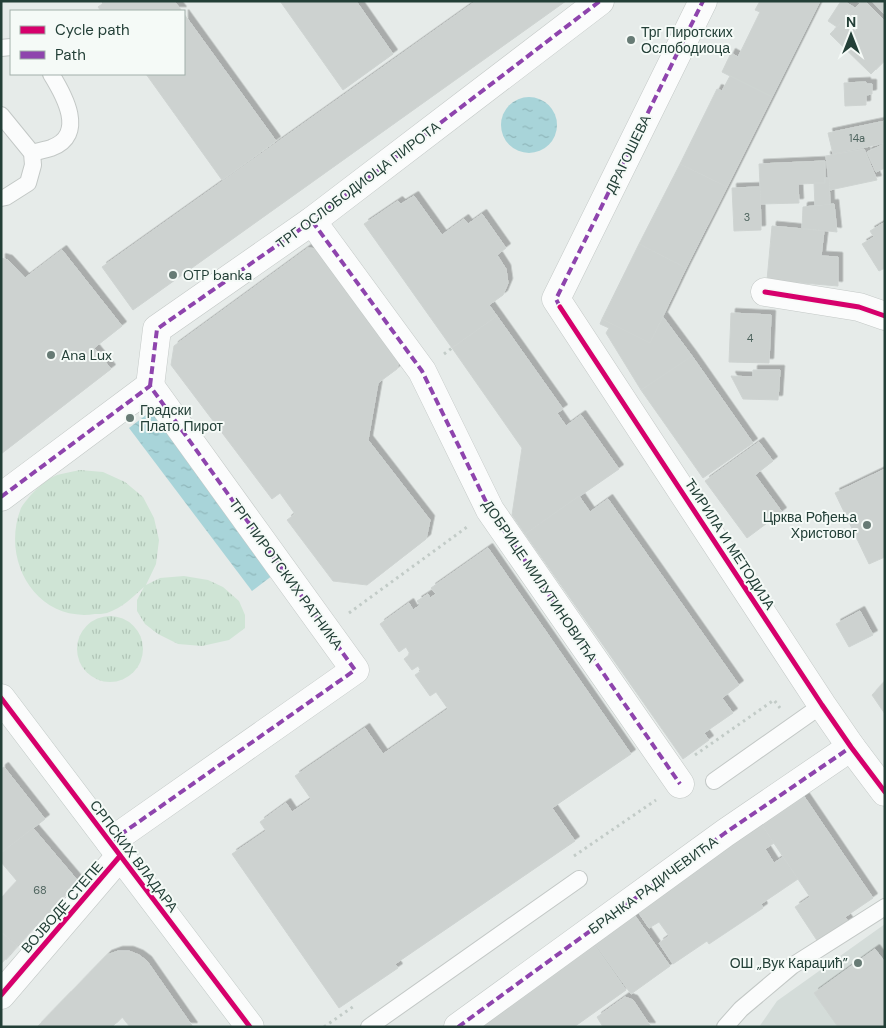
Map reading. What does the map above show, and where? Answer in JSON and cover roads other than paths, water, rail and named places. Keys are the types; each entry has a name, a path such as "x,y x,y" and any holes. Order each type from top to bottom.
{"street":[{"name":"ТРГ ОСЛОБОДИОЦА ПИРОТА","path":"150,386 157,329 312,221 600,1"},
{"name":"ДРАГОШЕВА","path":"560,307 556,299 703,1"},
{"name":"ДОБРИЦЕ МИЛУТИНОВИЋА","path":"312,221 422,371 490,510 676,778"},
{"path":"765,292 859,307 885,316"},
{"name":"ЋИРИЛА И МЕТОДИЈА","path":"560,307 818,699 885,792"},
{"path":"1,497 150,386"},
{"name":"ТРГ ПИРОТСКИХ РАТНИКА","path":"115,849 356,670 150,386"},
{"name":"СРПСКИХ ВЛАДАРА","path":"1,698 250,1027"},
{"name":"БРАНКА РАДИЧЕВИЋА","path":"458,1027 725,833 851,747"},
{"name":"ВОЈВОДЕ СТЕПЕ","path":"1,995 115,849"}],"lane":[{"path":"32,153 53,148 66,139 72,124 70,112 52,75"},
{"path":"1,115 32,153 33,165 28,183 6,197 1,198"},
{"path":"714,781 818,699"},
{"path":"369,1027 579,878"},
{"path":"725,1027 741,1009 792,966 885,907"}],"water":[{"path":"524,97 534,97 549,105 555,114 557,125 555,136 549,145 534,153 524,153 513,148 506,141 501,130 501,120 506,109 513,102"},
{"path":"154,409 277,572 252,591 129,428"}],"place":[{"name":"Трг Пиротских Ослободиоца","path":"631,40"},
{"name":"OTP banka","path":"173,275"},
{"name":"Ana Lux","path":"51,355"},
{"name":"Градски Плато Пирот","path":"130,418"},
{"name":"Црква Рођења Христовог","path":"867,525"},
{"name":"ОШ „Вук Караџић”","path":"858,963"}]}
